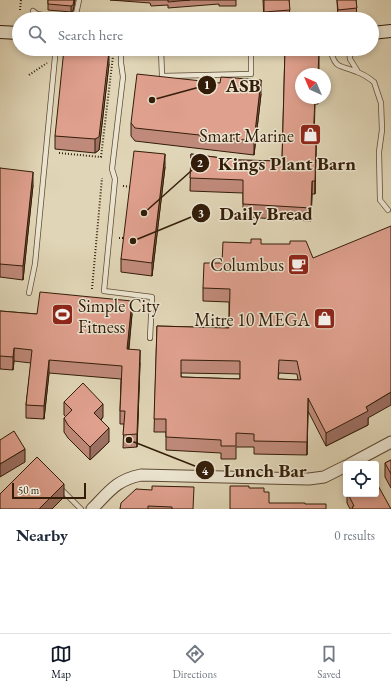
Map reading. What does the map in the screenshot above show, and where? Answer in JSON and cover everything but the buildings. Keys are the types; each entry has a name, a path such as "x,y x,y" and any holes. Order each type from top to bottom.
{"main road":[{"path":"379,32 391,31"},
{"path":"0,32 12,33"}],"street":[{"path":"356,461 391,442"},
{"path":"92,509 124,479 141,475 309,479 324,477 343,468"}],"lane":[{"path":"76,12 79,0"},
{"path":"121,56 123,77 112,170 115,180 104,290 152,297 150,338"},
{"path":"161,56 162,76 251,74 251,56"},
{"path":"332,56 334,61 341,67 358,72 374,82 381,103 382,130 380,152 380,200 388,210"},
{"path":"350,56 358,72"},
{"path":"29,293 35,264 55,57"},
{"path":"57,485 81,509"}],"path":[{"path":"20,10 21,0"},
{"path":"59,153 102,157 113,56"},
{"path":"29,75 55,57"},
{"path":"92,288 102,178"},
{"path":"124,186 132,187"},
{"path":"120,238 126,238"}],"place":[{"name":"ASB","path":"152,100"},
{"name":"Smart Marine","path":"310,135"},
{"name":"Kings Plant Barn","path":"144,213"},
{"name":"Daily Bread","path":"133,241"},
{"name":"Columbus","path":"299,264"},
{"name":"Simple City Fitness","path":"62,315"},
{"name":"Mitre 10 MEGA","path":"325,319"},
{"name":"Lunch Bar","path":"129,440"}]}
